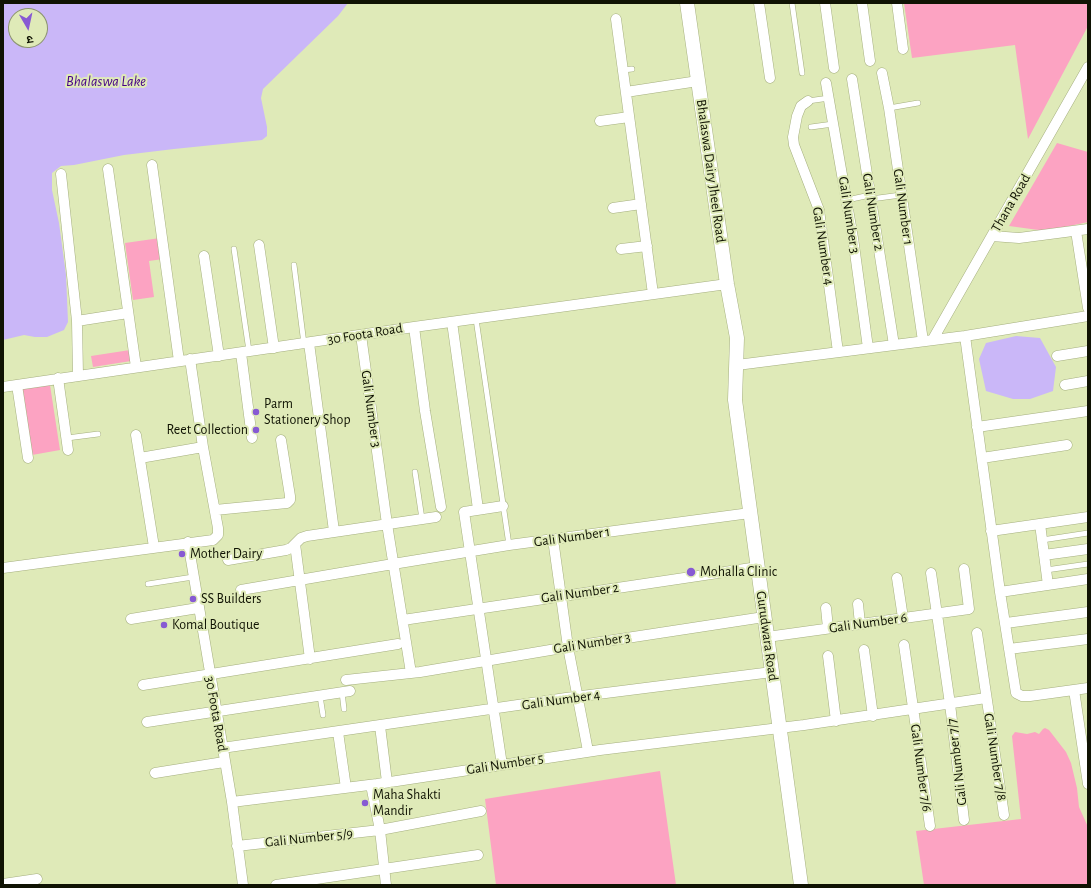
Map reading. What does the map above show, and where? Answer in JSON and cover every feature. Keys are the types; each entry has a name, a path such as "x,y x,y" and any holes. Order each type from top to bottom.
{"street":[{"name":"Bhalaswa Dairy Jheel Road","path":"687,3 727,284 737,338"},
{"path":"759,3 770,78"},
{"path":"825,3 834,68"},
{"path":"862,3 870,61"},
{"path":"897,3 903,49"},
{"path":"616,18 627,70 626,92 653,294"},
{"name":"Thana Road","path":"933,340 1088,67"},
{"name":"Gali Number 1","path":"882,73 889,108 902,195 922,341"},
{"name":"Gali Number 2","path":"852,79 894,345"},
{"path":"626,92 698,81"},
{"name":"Gali Number 3","path":"826,83 847,200 868,348"},
{"name":"Gali Number 4","path":"808,101 801,106 797,116 793,137 794,145 819,210 838,352"},
{"path":"600,121 629,117"},
{"path":"152,165 179,361"},
{"path":"108,169 136,366"},
{"path":"61,174 77,321 78,375"},
{"path":"613,208 641,204"},
{"path":"992,236 1019,238 1088,229"},
{"path":"1076,231 1088,308"},
{"path":"259,245 274,348"},
{"path":"621,249 647,246"},
{"path":"204,256 219,356"},
{"name":"30 Foota Road","path":"3,387 136,366 219,356 414,327 727,284"},
{"path":"77,321 128,313"},
{"path":"737,365 965,336 1088,316"},
{"path":"452,322 478,509"},
{"path":"414,327 425,411 441,507"},
{"name":"Gali Number 3","path":"361,335 393,564 403,620 415,672 764,617"},
{"path":"965,336 991,531 1016,693 1022,696 1030,696 1088,688"},
{"name":"Gurudwara Road","path":"737,338 735,400 800,885"},
{"path":"307,343 334,531"},
{"path":"1057,356 1088,351"},
{"path":"245,352 252,438"},
{"path":"3,568 188,542 213,540 218,535 190,359"},
{"path":"58,378 68,450"},
{"path":"1065,385 1088,381"},
{"path":"17,385 28,458"},
{"path":"977,427 1088,411"},
{"path":"136,435 154,547"},
{"path":"215,510 287,503 290,500 281,440"},
{"path":"982,458 1067,445"},
{"path":"140,458 203,448"},
{"path":"502,765 464,512 503,506"},
{"name":"Gali Number 1","path":"241,590 509,545 750,513"},
{"path":"228,560 286,550 291,548 301,538 307,536 436,516"},
{"path":"991,531 1088,519"},
{"path":"1040,524 1048,585"},
{"path":"553,539 568,647 588,751"},
{"name":"30 Foota Road","path":"188,542 209,675 232,802 243,885"},
{"path":"295,544 310,659"},
{"path":"1044,555 1088,549"},
{"name":"Gali Number 2","path":"403,620 758,567"},
{"name":"Gali Number 6","path":"767,637 969,609 964,568"},
{"name":"Gali Number 7/7","path":"931,573 950,704 964,820"},
{"path":"897,578 903,618"},
{"path":"1000,592 1088,579"},
{"path":"858,604 860,624"},
{"path":"131,619 198,608"},
{"path":"826,608 828,628"},
{"path":"1006,623 1088,612"},
{"name":"Gali Number 7/8","path":"977,633 1004,815"},
{"path":"1009,649 1088,639"},
{"path":"143,686 398,644"},
{"name":"Gali Number 7/6","path":"904,644 930,826"},
{"path":"864,650 873,716"},
{"path":"828,656 836,721"},
{"path":"346,680 415,672"},
{"name":"Gali Number 4","path":"222,748 578,697 772,672"},
{"path":"1074,690 1088,784"},
{"path":"147,722 346,692"},
{"name":"Gali Number 5","path":"232,802 371,785 588,751 873,716 986,698"},
{"path":"380,726 387,782"},
{"path":"338,732 346,788"},
{"path":"155,773 224,762"},
{"path":"371,785 380,830 386,885"},
{"name":"Gali Number 5/9","path":"237,846 380,830 481,811"},
{"path":"276,885 478,855"},
{"path":"3,884 37,880"}],"lane":[{"path":"792,3 802,73"},
{"path":"808,101 829,98"},
{"path":"889,108 918,104"},
{"path":"811,127 833,124"},
{"path":"847,200 902,195"},
{"path":"234,249 245,352"},
{"path":"294,265 307,343"},
{"path":"476,319 509,545"},
{"path":"67,438 98,434"},
{"path":"415,472 422,519"},
{"path":"1042,540 1088,533"},
{"path":"1046,570 1088,564"},
{"path":"148,584 193,577"},
{"path":"344,709 346,692"},
{"path":"320,696 323,715"}],"shaded area":[{"path":"904,3 1088,3 1088,26 1028,139 1015,45 912,58"},
{"path":"1057,143 1088,152 1088,222 1046,231 1009,226"},
{"path":"160,238 163,259 149,261 154,297 133,300 125,243"},
{"path":"130,350 131,361 93,367 91,356"},
{"path":"50,385 60,450 32,455 21,389"},
{"path":"1045,728 1049,730 1066,752 1071,763 1077,788 1079,807 1088,827 1088,885 924,885 916,831 1021,819 1012,736 1015,732 1027,734 1035,732 1039,734"},
{"path":"660,771 676,885 496,885 485,799"}],"water":[{"name":"Bhalaswa Lake","path":"3,3 348,3 338,16 263,89 261,98 267,127 267,136 262,140 124,155 74,165 61,166 52,173 52,190 59,223 66,275 68,322 64,330 47,337 24,335 3,340"},
{"path":"1016,336 1040,338 1056,367 1053,391 1030,399 1013,399 986,391 979,359 986,343"}],"place":[{"name":"Parm Stationery Shop","path":"256,412"},
{"name":"Reet Collection","path":"256,430"},
{"name":"Mother Dairy","path":"182,554"},
{"name":"Mohalla Clinic","path":"691,572"},
{"name":"SS Builders","path":"193,599"},
{"name":"Komal Boutique","path":"164,625"},
{"name":"Maha Shakti Mandir","path":"365,803"}]}
